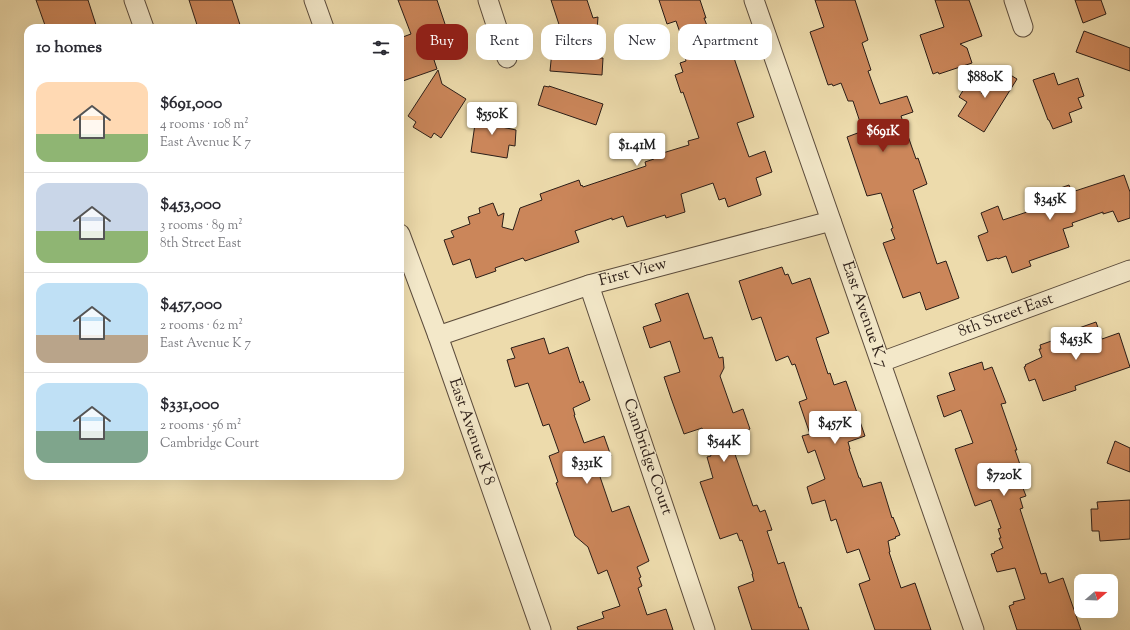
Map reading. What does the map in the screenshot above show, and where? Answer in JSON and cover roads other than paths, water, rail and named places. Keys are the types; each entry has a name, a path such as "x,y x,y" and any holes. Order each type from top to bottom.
{"street":[{"path":"134,0 143,24"},
{"path":"314,0 323,24"},
{"path":"488,0 496,24"},
{"name":"East Avenue K 7","path":"754,0 974,630"},
{"path":"1014,0 1023,27"},
{"name":"First View","path":"438,336 589,285 831,221"},
{"name":"East Avenue K 8","path":"404,245 438,336 541,630"},
{"name":"8th Street East","path":"881,362 1130,270"},
{"name":"Cambridge Court","path":"589,285 705,630"}]}
